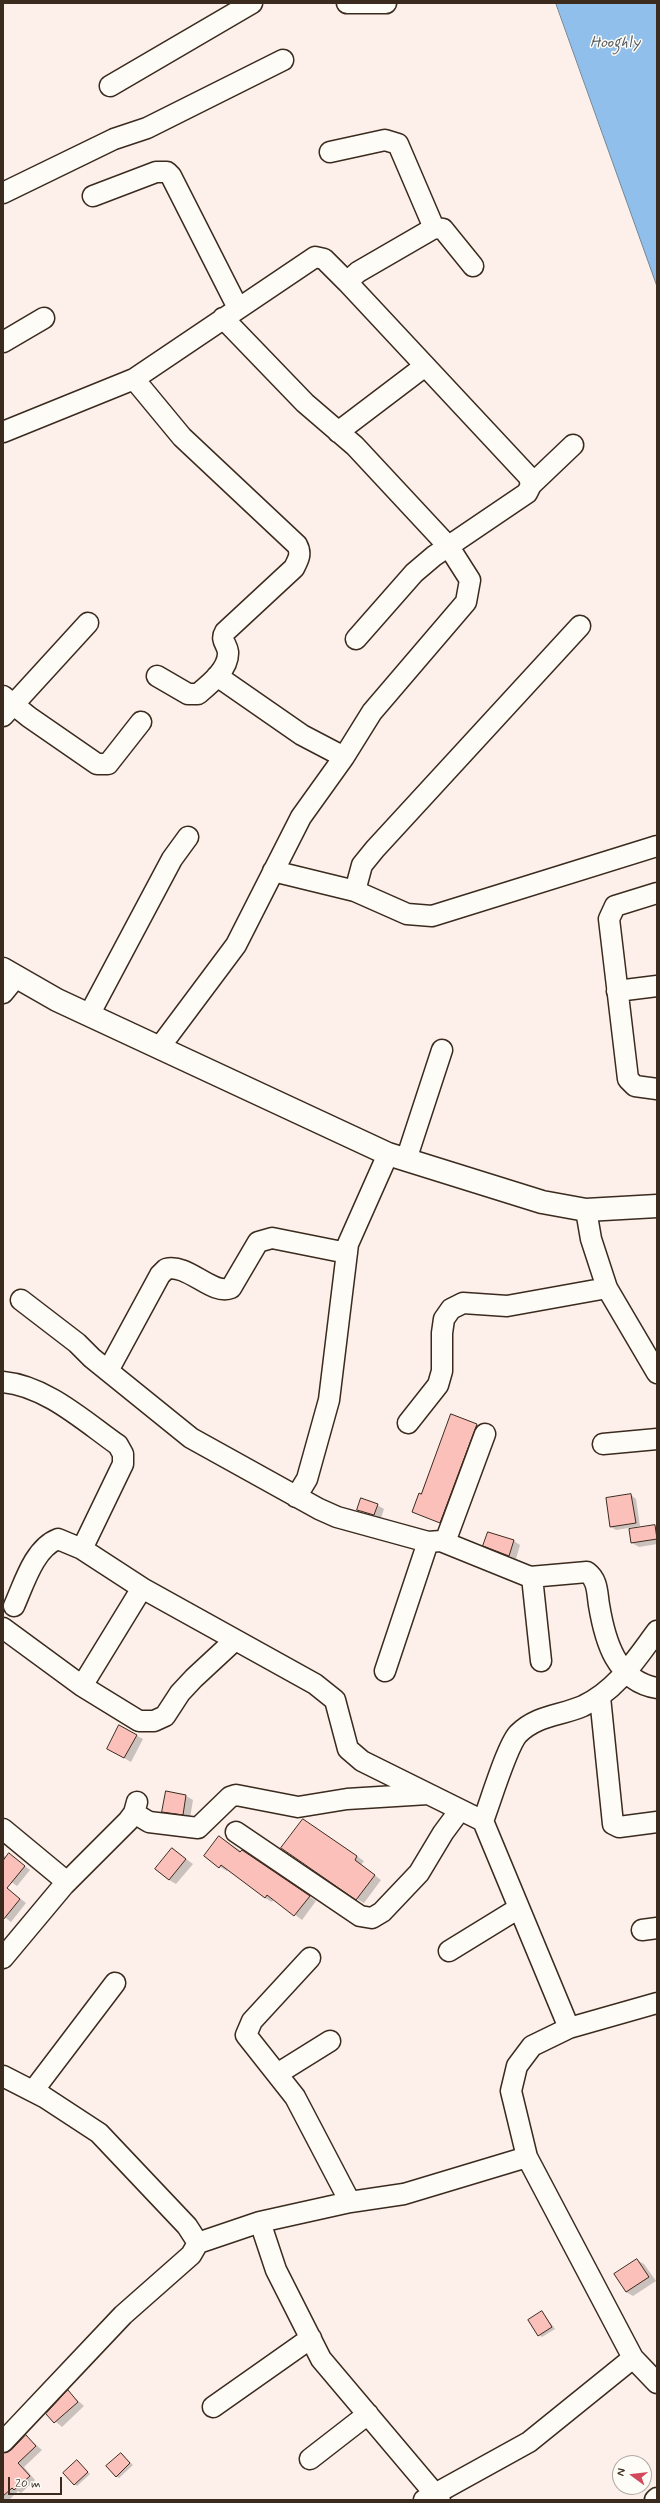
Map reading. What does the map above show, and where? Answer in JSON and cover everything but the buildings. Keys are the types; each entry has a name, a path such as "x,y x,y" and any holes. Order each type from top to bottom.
{"street":[{"path":"110,86 252,3"},
{"path":"347,3 386,3"},
{"path":"3,193 114,139 147,128 283,60"},
{"path":"330,152 385,140 398,144 402,149 434,228"},
{"path":"93,196 156,172 167,172 171,176 231,313 305,403 354,446 449,547 470,580 466,602 372,712 344,758 301,817 236,945 159,1048"},
{"path":"347,282 358,272 434,228 443,229 473,266"},
{"path":"3,432 134,379 315,257 324,259 347,282 528,477 531,485"},
{"path":"3,342 44,318"},
{"path":"338,432 425,366"},
{"path":"134,379 182,437 297,545 300,550 300,558 294,568 223,635 228,654 223,668 217,676 198,694 192,696 157,676"},
{"path":"356,639 414,573 527,493 531,485 573,445"},
{"path":"88,623 6,705 76,752 100,765 108,764 141,722"},
{"path":"355,891 362,865 374,849 580,626"},
{"path":"217,676 302,735 344,758"},
{"path":"89,1015 172,859 188,837"},
{"path":"273,871 355,891 407,914 432,916 657,846"},
{"path":"657,893 615,906 609,919 628,1079 635,1086 657,1089"},
{"path":"7,980 89,1015 397,1157 542,1202 586,1210 657,1206"},
{"path":"617,991 657,986"},
{"path":"296,1497 307,1479 328,1400 348,1244 397,1157 442,1050"},
{"path":"586,1210 591,1239 607,1288 657,1373"},
{"path":"109,1369 160,1275 166,1269 180,1269 222,1290 227,1290 231,1288 258,1242 264,1239 272,1238 347,1253"},
{"path":"408,1422 438,1385 442,1371 442,1333 444,1319 451,1309 463,1303 507,1306 607,1288"},
{"path":"21,1300 109,1369 191,1438 296,1497 337,1517 437,1542 532,1577 587,1572 591,1575 596,1586 603,1630 611,1652 625,1674 648,1687 657,1688"},
{"path":"3,1382 17,1383 52,1400 118,1445 123,1454 123,1464 82,1549"},
{"path":"385,1670 437,1542 485,1434"},
{"path":"603,1444 657,1439"},
{"path":"14,1606 39,1554 47,1545 58,1539 82,1549 142,1588 315,1684 335,1700 348,1749 362,1761 483,1821 569,2028"},
{"path":"532,1577 540,1661"},
{"path":"82,1686 142,1588"},
{"path":"3,1628 82,1686 139,1721 154,1721 165,1716 180,1693 235,1640"},
{"path":"483,1821 517,1736 528,1725 542,1717 582,1706 600,1697 625,1674 657,1631"},
{"path":"600,1697 613,1824 619,1827 657,1822"},
{"path":"3,1958 67,1882 136,1808 149,1822 198,1828 230,1797 236,1795 298,1807 346,1800 428,1794"},
{"path":"236,1832 360,1916 372,1918 382,1912 419,1874 443,1833 460,1810"},
{"path":"3,1829 67,1882"},
{"path":"449,1951 519,1908"},
{"path":"310,1958 252,2021 247,2029 246,2036 250,2043 295,2097 350,2202"},
{"path":"33,2091 115,1983"},
{"path":"657,2003 569,2028 532,2046 517,2066 511,2091 527,2157 633,2358 657,2383"},
{"path":"277,2074 330,2041"},
{"path":"3,2076 33,2091 99,2133 187,2226 198,2242"},
{"path":"3,2442 123,2315 191,2255 198,2242 260,2222 350,2202 404,2194 527,2157"},
{"path":"260,2222 276,2270 321,2359 368,2414 433,2498 529,2442 633,2358"},
{"path":"213,2407 311,2338"},
{"path":"310,2459 368,2414"}],"water":[{"name":"Hooghly","path":"556,3 657,3 657,286"}]}
